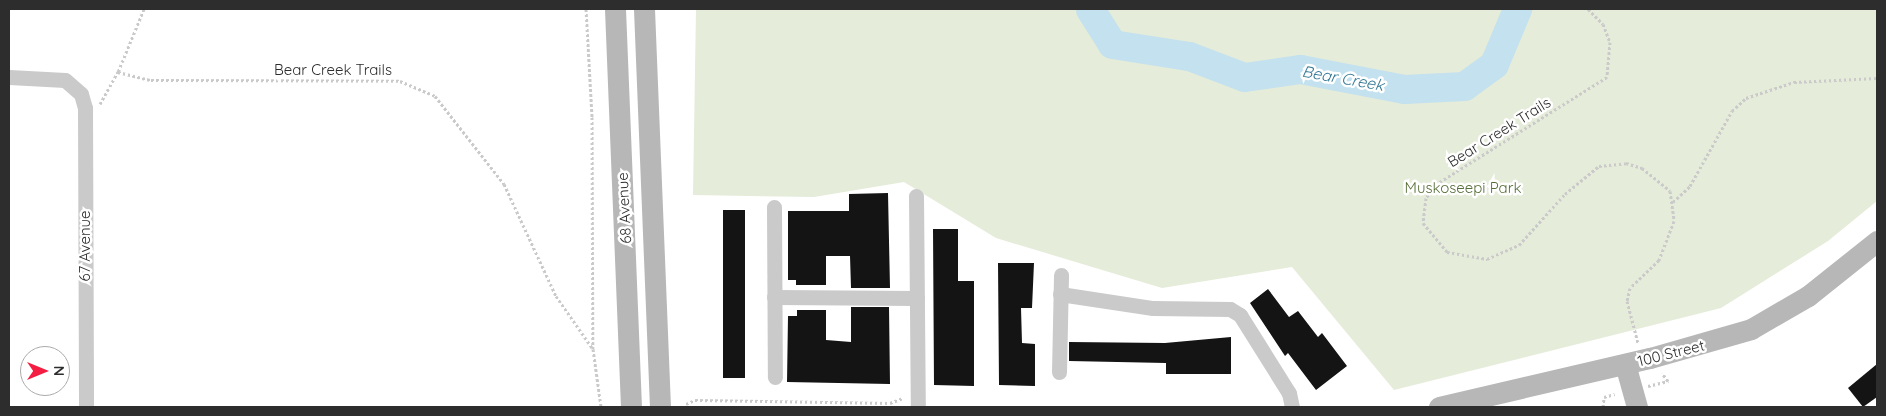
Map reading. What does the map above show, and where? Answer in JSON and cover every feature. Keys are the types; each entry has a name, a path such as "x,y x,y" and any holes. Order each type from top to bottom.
{"main road":[{"name":"68 Avenue","path":"615,9 631,407"},
{"name":"68 Avenue","path":"644,9 660,407"},
{"name":"100 Street","path":"1439,407 1650,358 1751,329 1808,296 1877,241"},
{"path":"1626,364 1637,407"}],"street":[{"name":"67 Avenue","path":"9,77 54,77 75,87 85,108 86,407"},
{"path":"916,196 918,407"},
{"path":"774,207 775,377"},
{"path":"1059,372 1061,275"},
{"path":"1060,294 1153,308 1230,309 1245,323 1289,393 1292,407"},
{"path":"774,298 917,298"}],"path":[{"name":"Bear Creek Trails","path":"144,9 118,72 151,80 400,81 435,96 504,184 556,296 593,349"},
{"path":"586,9 592,117 593,349 601,407"},
{"name":"Bear Creek Trails","path":"1588,9 1603,24 1610,42 1607,77 1438,183 1426,198 1423,223 1447,252 1488,259 1502,255 1519,245 1584,177 1610,164 1642,168 1670,191 1672,203"},
{"path":"1668,381 1636,340 1627,301 1630,288 1659,260 1667,244 1672,203 1690,186 1732,110 1746,98 1794,82 1877,78"},
{"path":"686,404 696,400 890,403 903,399 917,384"}],"green space":[{"name":"Muskoseepi Park","path":"696,9 1877,9 1877,201 1828,241 1721,308 1394,390 1292,267 1162,288 996,238 904,182 814,197 693,195"}],"building":[{"path":"888,193 890,288 851,288 850,256 826,256 826,285 796,285 796,280 788,280 788,211 849,211 849,194"},
{"path":"723,210 745,210 745,378 723,378"},
{"path":"933,229 958,229 958,281 974,281 974,386 934,385"},
{"path":"998,263 1034,263 1032,308 1021,308 1022,343 1035,344 1035,386 999,385"},
{"path":"1268,289 1289,317 1298,311 1318,337 1322,333 1347,366 1316,390 1288,353 1285,356 1250,303"},
{"path":"851,307 889,307 890,384 787,382 788,316 797,316 797,310 826,310 826,340 851,342"},
{"path":"1231,337 1231,374 1166,374 1166,363 1069,361 1069,342 1165,343"},
{"path":"1877,364 1877,397 1863,407 1848,388"}],"waterway":[{"name":"Bear Creek","path":"1090,9 1112,44 1189,56 1244,77 1300,69 1404,89 1464,86 1494,64 1517,9"}]}
